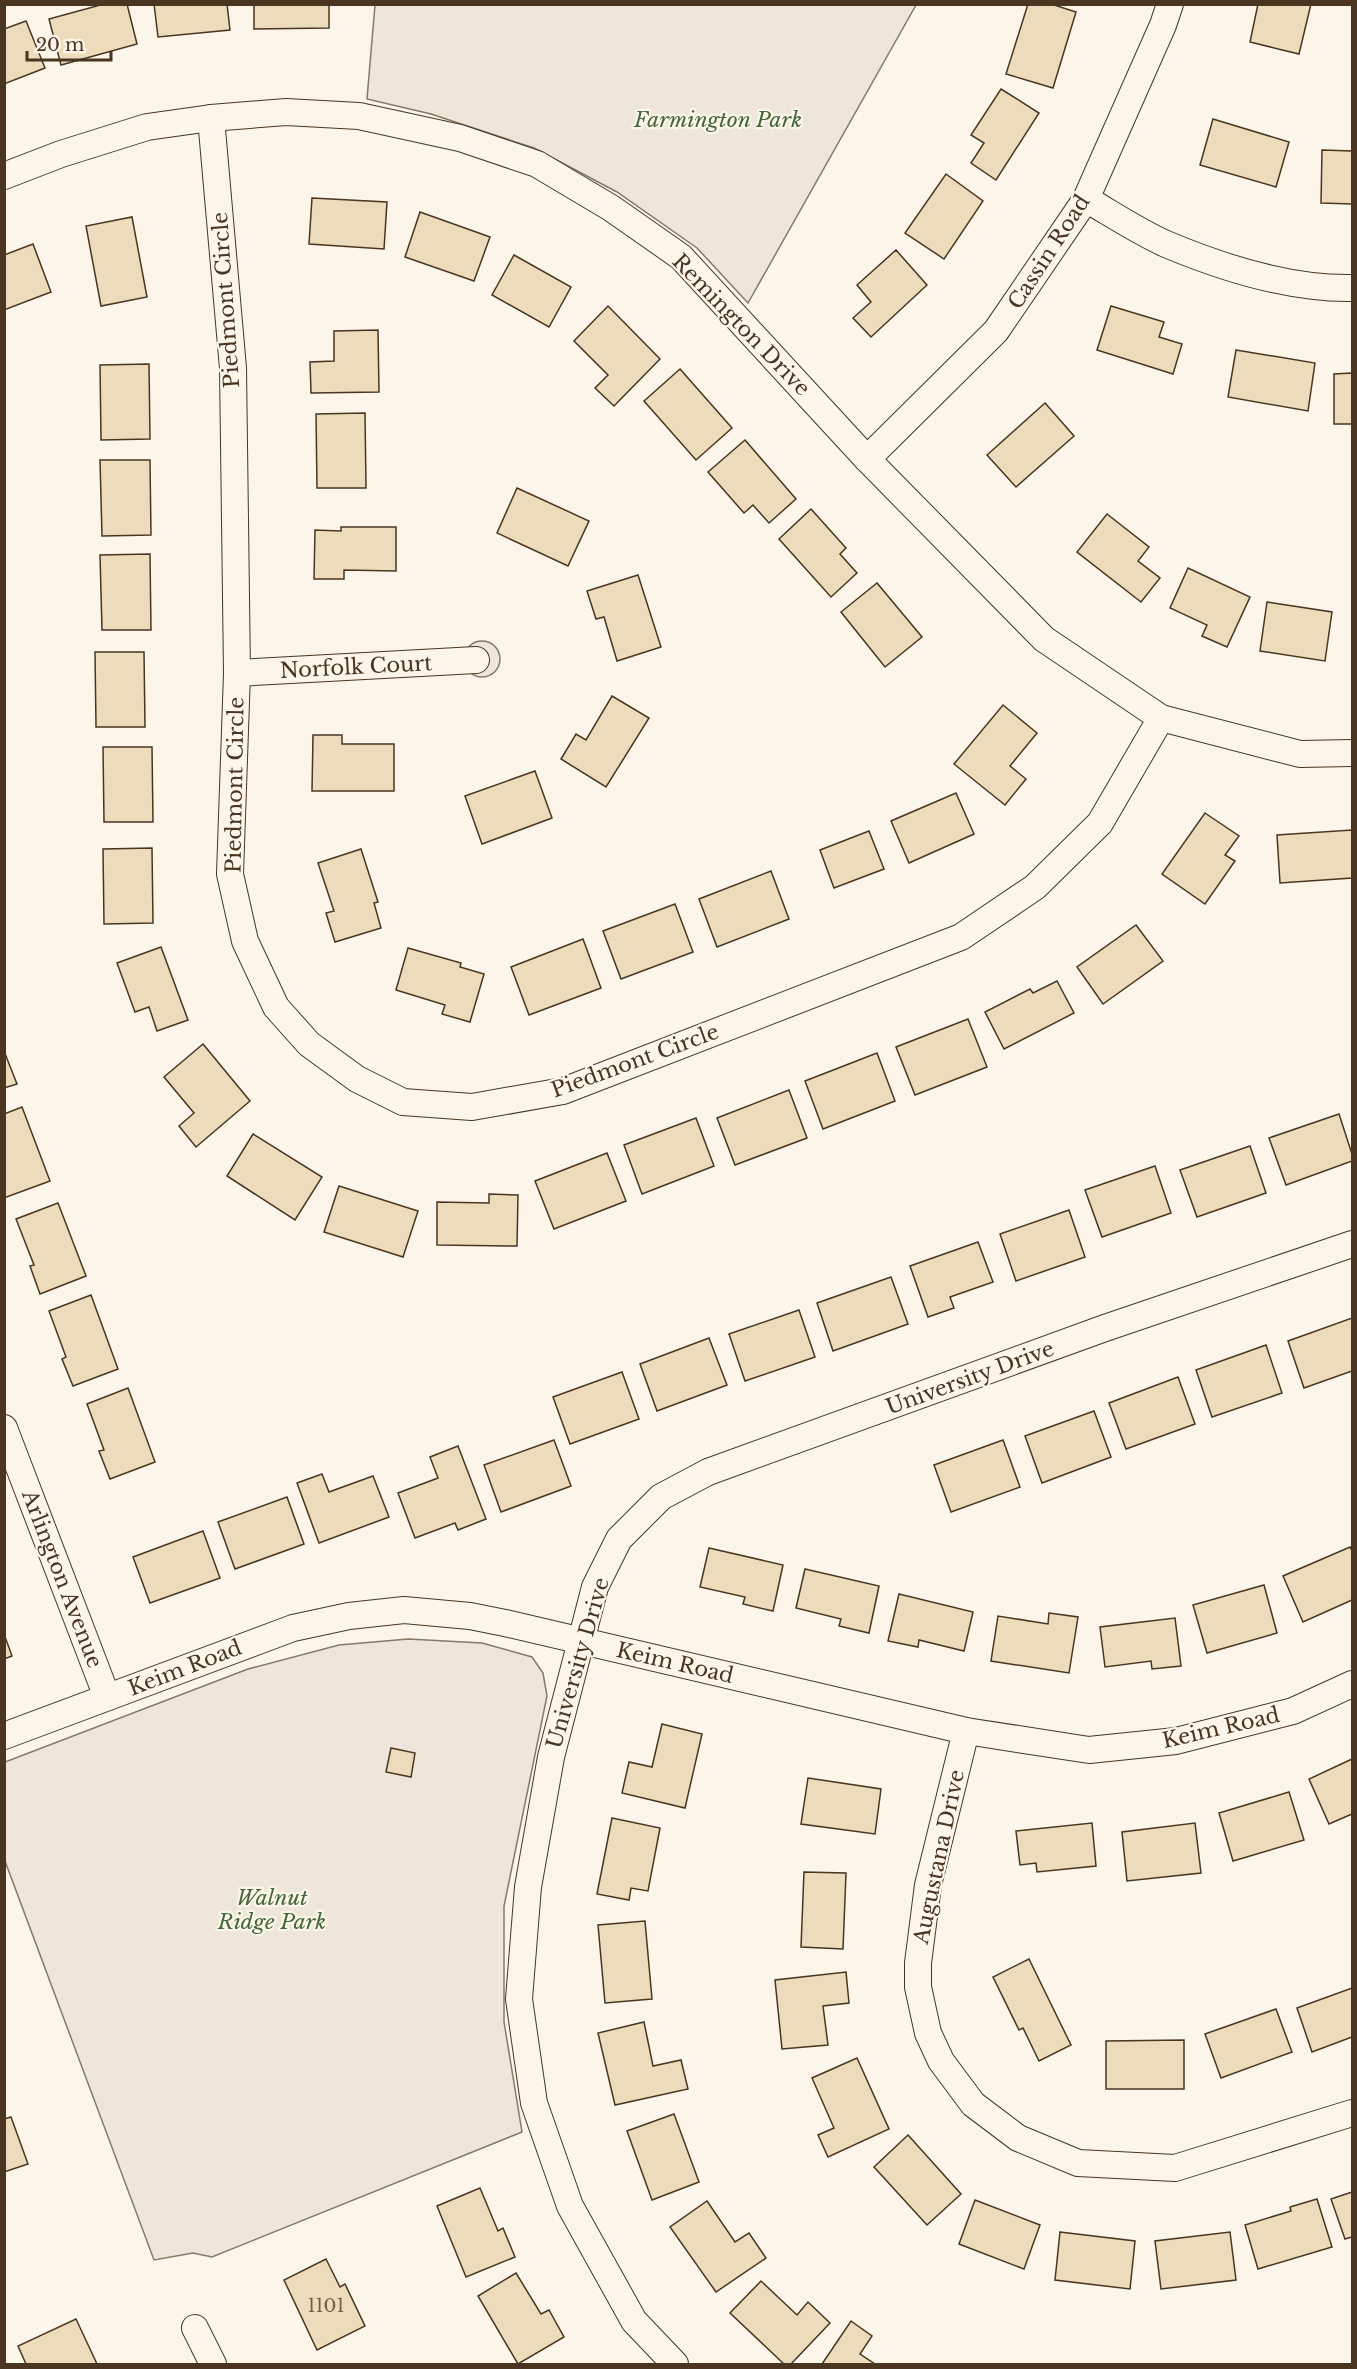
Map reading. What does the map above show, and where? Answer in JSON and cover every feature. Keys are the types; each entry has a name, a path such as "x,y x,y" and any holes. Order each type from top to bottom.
{"street":[{"name":"Cassin Road","path":"867,459 996,331 1086,199 1163,25 1170,4"},
{"name":"Remington Drive","path":"4,176 61,154 147,127 211,118 286,112 359,116 460,138 537,164 611,208 681,257 867,459 1044,639 1161,718 1300,754 1353,753"},
{"name":"Piedmont Circle","path":"211,118 233,369 237,673 230,874 245,941 276,1007 309,1044 357,1079 403,1102 472,1107 562,1091 961,937 1035,887 1100,823 1161,718"},
{"path":"1086,199 1165,243 1220,264 1276,279 1335,288 1353,288"},
{"name":"Norfolk Court","path":"237,673 476,660"},
{"name":"University Drive","path":"675,2364 634,2320 570,2206 534,2103 519,2000 528,1887 551,1757 595,1587 619,1539 661,1497 708,1472 1105,1328 1353,1244"},
{"name":"Arlington Avenue","path":"4,1428 107,1697"},
{"name":"Keim Road","path":"4,1736 293,1628 349,1616 404,1610 470,1616 966,1731 1089,1750 1176,1742 1293,1711 1353,1683"},
{"name":"Augustana Drive","path":"966,1731 928,1885 918,1963 918,1987 928,2033 941,2061 973,2104 1018,2138 1078,2163 1175,2168 1353,2113"},
{"path":"195,2328 213,2364"}],"green space":[{"name":"Farmington Park","path":"375,4 916,5 748,303 697,248 617,192 534,148 431,114 367,99"},
{"path":"482,641 495,646 500,659 495,672 482,677 469,672 464,659 469,646"},
{"name":"Walnut Ridge Park","path":"408,1639 482,1643 532,1657 543,1673 547,1696 504,1906 504,2022 522,2132 212,2257 193,2253 154,2260 5,1861 5,1762 248,1669 339,1645"}],"building":[{"path":"104,4 127,4 137,44 61,65 49,19"},
{"path":"154,4 227,4 230,30 158,37"},
{"path":"254,4 329,4 329,28 254,29"},
{"path":"1028,4 1051,4 1076,12 1053,88 1006,74"},
{"path":"1258,4 1311,4 1299,54 1250,42"},
{"path":"26,21 45,68 4,84 4,29"},
{"path":"1001,89 1039,113 996,180 971,163 984,143 971,135"},
{"path":"1213,119 1289,142 1276,187 1200,165"},
{"path":"1322,150 1352,151 1352,204 1321,203"},
{"path":"946,174 983,201 944,259 905,233"},
{"path":"312,198 387,202 384,249 309,244"},
{"path":"420,212 490,237 474,281 405,257"},
{"path":"132,217 147,297 101,306 86,226"},
{"path":"33,244 51,292 4,310 4,255"},
{"path":"896,250 927,285 871,337 853,318 871,302 857,285"},
{"path":"514,255 571,287 549,327 492,295"},
{"path":"608,306 660,359 614,406 595,388 608,375 574,341"},
{"path":"1111,306 1164,322 1159,337 1182,344 1173,374 1097,350"},
{"path":"378,330 379,392 311,393 310,362 334,361 334,331"},
{"path":"1236,350 1315,363 1308,411 1228,397"},
{"path":"149,364 150,439 101,440 100,365"},
{"path":"680,369 732,428 696,460 644,401"},
{"path":"1352,373 1352,424 1334,424 1334,374"},
{"path":"1045,403 1074,436 1016,487 987,455"},
{"path":"365,413 366,488 317,488 316,414"},
{"path":"745,440 796,499 769,523 753,505 744,513 708,472"},
{"path":"100,460 150,460 151,535 102,536"},
{"path":"517,488 589,521 568,566 497,533"},
{"path":"811,509 846,548 840,554 857,573 831,597 779,539"},
{"path":"1107,514 1149,547 1138,561 1160,578 1141,602 1077,552"},
{"path":"341,527 396,527 396,571 344,570 344,579 314,579 315,530 341,531"},
{"path":"150,554 151,630 102,630 100,555"},
{"path":"1188,568 1250,597 1227,647 1202,636 1207,625 1170,608"},
{"path":"638,575 661,647 617,661 604,617 596,619 587,591"},
{"path":"877,583 922,637 885,667 841,612"},
{"path":"1267,602 1332,612 1325,661 1260,651"},
{"path":"95,652 144,652 145,727 96,727"},
{"path":"612,696 649,718 606,787 561,759 576,734 586,740"},
{"path":"1003,705 1037,733 1010,766 1026,779 1005,805 954,764"},
{"path":"313,735 342,735 342,744 394,744 394,791 312,791"},
{"path":"103,747 152,747 153,822 104,822"},
{"path":"535,771 552,818 482,844 465,796"},
{"path":"956,793 974,834 909,863 891,821"},
{"path":"1205,813 1239,836 1225,855 1235,861 1205,904 1162,874"},
{"path":"1352,830 1352,878 1280,883 1277,835"},
{"path":"869,831 884,869 834,888 820,850"},
{"path":"152,848 153,923 104,924 103,849"},
{"path":"361,849 378,902 374,903 381,928 335,942 326,913 334,911 318,863"},
{"path":"771,871 789,919 717,947 699,899"},
{"path":"675,904 693,952 621,979 603,931"},
{"path":"1136,925 1163,961 1103,1004 1077,967"},
{"path":"583,939 601,988 529,1015 511,967"},
{"path":"161,947 188,1020 157,1031 149,1007 135,1012 117,963"},
{"path":"408,948 461,963 460,967 484,974 470,1022 442,1014 445,1005 396,990"},
{"path":"1057,981 1074,1013 1004,1049 985,1012 1030,989 1033,993"},
{"path":"968,1019 987,1067 915,1095 896,1047"},
{"path":"203,1044 250,1101 196,1147 179,1126 194,1113 164,1077"},
{"path":"4,1051 17,1084 4,1088"},
{"path":"877,1053 895,1101 823,1129 805,1081"},
{"path":"789,1090 807,1138 735,1165 717,1118"},
{"path":"22,1107 50,1181 4,1198 4,1114"},
{"path":"1339,1114 1352,1154 1352,1161 1286,1185 1269,1138"},
{"path":"696,1118 714,1166 642,1194 624,1145"},
{"path":"253,1134 322,1177 295,1220 227,1176"},
{"path":"1250,1146 1266,1193 1197,1217 1180,1170"},
{"path":"607,1153 626,1201 554,1229 535,1181"},
{"path":"1155,1166 1171,1213 1102,1237 1085,1190"},
{"path":"339,1186 418,1211 403,1257 324,1232"},
{"path":"489,1194 518,1195 517,1246 437,1245 437,1202 489,1203"},
{"path":"58,1203 86,1276 40,1294 30,1266 34,1265 16,1219"},
{"path":"1069,1210 1085,1257 1016,1281 1000,1234"},
{"path":"978,1242 993,1282 950,1297 954,1308 928,1317 910,1266"},
{"path":"891,1277 908,1324 833,1351 817,1303"},
{"path":"91,1295 118,1369 73,1386 62,1359 66,1357 49,1311"},
{"path":"799,1310 815,1357 745,1381 729,1334"},
{"path":"1352,1318 1352,1371 1304,1388 1288,1341"},
{"path":"709,1338 727,1385 657,1411 640,1364"},
{"path":"1266,1345 1282,1393 1212,1417 1196,1370"},
{"path":"622,1372 639,1419 570,1444 553,1397"},
{"path":"1178,1377 1195,1424 1126,1449 1109,1403"},
{"path":"128,1388 155,1462 110,1479 99,1451 104,1450 87,1404"},
{"path":"1094,1411 1111,1457 1042,1483 1025,1436"},
{"path":"554,1440 571,1486 501,1512 484,1465"},
{"path":"1003,1440 1020,1487 951,1512 934,1465"},
{"path":"458,1446 486,1519 458,1530 455,1523 415,1538 398,1493 438,1478 430,1457"},
{"path":"322,1474 329,1492 373,1476 389,1517 319,1543 297,1483"},
{"path":"287,1497 304,1544 235,1569 218,1522"},
{"path":"203,1531 220,1578 150,1603 133,1557"},
{"path":"1350,1547 1352,1551 1352,1600 1303,1622 1283,1576"},
{"path":"709,1548 783,1565 773,1611 743,1604 745,1597 700,1587"},
{"path":"805,1569 879,1586 869,1633 839,1626 841,1619 796,1608"},
{"path":"1264,1585 1277,1633 1207,1653 1193,1605"},
{"path":"899,1594 973,1612 964,1651 919,1640 918,1647 888,1641"},
{"path":"1049,1613 1078,1617 1069,1673 991,1661 998,1616 1048,1624"},
{"path":"1175,1618 1181,1666 1152,1669 1151,1661 1105,1667 1100,1627"},
{"path":"4,1634 12,1656 4,1659"},
{"path":"662,1724 702,1734 685,1808 622,1793 629,1762 652,1767"},
{"path":"391,1748 415,1753 411,1777 386,1772"},
{"path":"1352,1759 1352,1814 1329,1824 1309,1779"},
{"path":"808,1778 881,1789 875,1834 801,1824"},
{"path":"1289,1792 1304,1840 1233,1861 1219,1813"},
{"path":"612,1818 660,1828 648,1891 631,1888 629,1900 597,1894"},
{"path":"1092,1823 1096,1866 1037,1872 1036,1863 1020,1865 1016,1831"},
{"path":"1195,1823 1201,1873 1127,1881 1122,1832"},
{"path":"804,1872 846,1873 843,1949 801,1947"},
{"path":"645,1921 652,1999 605,2003 598,1925"},
{"path":"1029,1959 1071,2045 1039,2061 1023,2028 1019,2030 993,1977"},
{"path":"846,1972 849,2003 823,2006 828,2045 782,2049 775,1980"},
{"path":"1352,1988 1352,2037 1312,2052 1297,2008"},
{"path":"1276,2009 1292,2052 1221,2078 1205,2034"},
{"path":"644,2022 653,2066 681,2060 688,2089 615,2105 598,2033"},
{"path":"1184,2040 1184,2089 1106,2089 1106,2041"},
{"path":"857,2058 889,2129 828,2157 818,2135 834,2128 812,2078"},
{"path":"674,2114 699,2182 652,2200 627,2131"},
{"path":"11,2117 28,2164 4,2172 4,2119"},
{"path":"908,2135 961,2194 927,2225 874,2167"},
{"path":"480,2188 498,2231 503,2228 515,2257 466,2277 437,2206"},
{"path":"1352,2192 1352,2237 1345,2239 1331,2199"},
{"path":"1317,2199 1332,2247 1258,2269 1245,2225 1291,2211 1290,2207"},
{"path":"975,2200 1040,2225 1024,2269 959,2244"},
{"path":"707,2201 735,2242 749,2233 766,2258 716,2292 670,2227"},
{"path":"1060,2232 1135,2241 1130,2289 1055,2280"},
{"path":"1230,2232 1236,2280 1161,2289 1155,2241"},
{"path":"326,2259 340,2287 345,2284 365,2326 317,2350 284,2280"},
{"path":"516,2273 541,2314 549,2310 564,2337 518,2364 478,2296"},
{"path":"761,2281 797,2315 808,2302 830,2323 791,2364 784,2364 730,2313"},
{"path":"76,2319 97,2364 26,2364 18,2346"},
{"path":"851,2321 872,2336 860,2354 875,2364 822,2364"}]}
